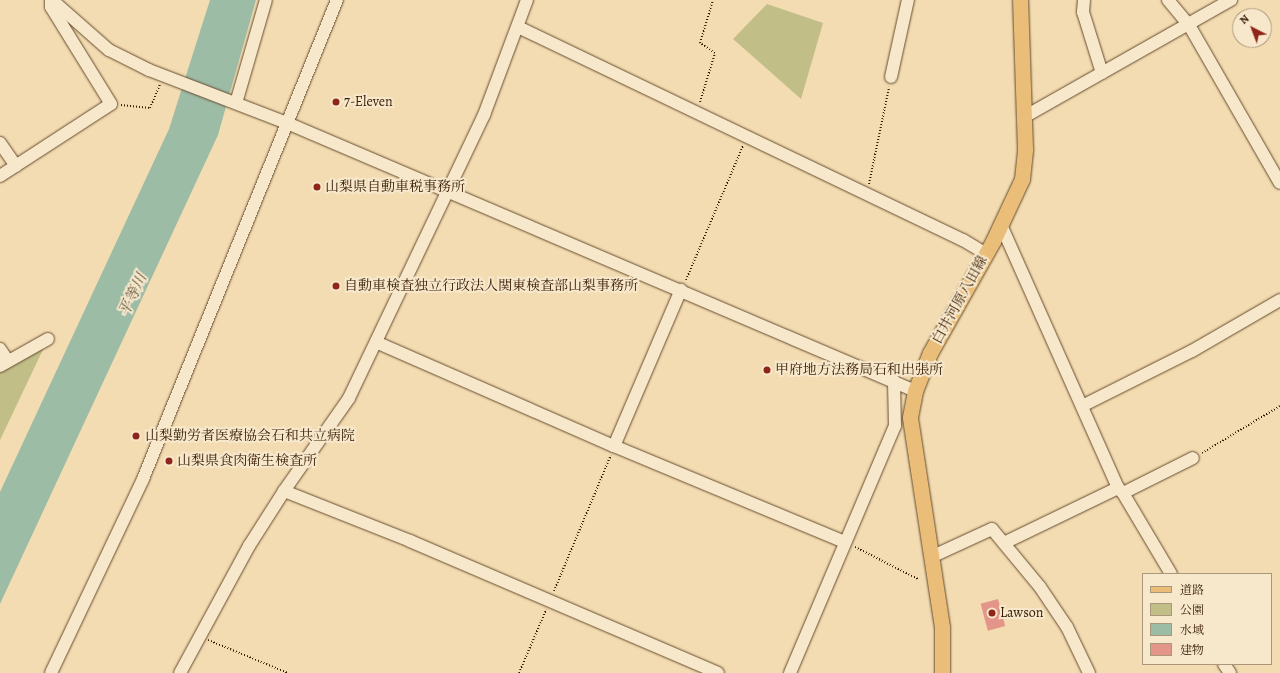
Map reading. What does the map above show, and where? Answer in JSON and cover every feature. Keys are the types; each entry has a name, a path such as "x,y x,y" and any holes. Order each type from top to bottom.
{"main road":[{"name":"白井河原八田線","path":"942,673 942,627 910,417 915,390 930,353 986,254 1022,179 1024,117 1020,0"}],"street":[{"path":"52,0 109,50 163,76 287,123 915,390"},
{"path":"0,176 112,104 51,7 52,0"},
{"path":"234,102 266,0"},
{"path":"51,673 143,479 337,0"},
{"path":"180,673 249,546 284,491 349,398 378,343 484,115 528,0"},
{"path":"891,77 908,0"},
{"path":"1084,0 1083,12 1102,72"},
{"path":"1168,0 1189,25 1280,183"},
{"path":"1024,117 1231,0"},
{"path":"518,27 697,112 746,138 963,240 986,254"},
{"path":"0,143 16,166"},
{"path":"1001,225 1120,490 1170,573"},
{"path":"614,446 681,290"},
{"path":"1082,406 1192,351 1280,300"},
{"path":"0,349 4,364 48,338"},
{"path":"378,343 614,446 845,542"},
{"path":"790,673 895,426 894,381"},
{"path":"1004,543 1193,458"},
{"path":"284,491 410,541 718,673"},
{"path":"931,557 992,529 1040,587 1068,628 1089,673"}],"path":[{"path":"697,112 715,53 700,43 713,0"},
{"path":"112,104 150,108 163,76"},
{"path":"867,195 891,77"},
{"path":"681,290 746,138"},
{"path":"1193,458 1280,406"},
{"path":"519,673 614,446"},
{"path":"845,542 918,579"},
{"path":"200,637 288,673"}],"green space":[{"path":"767,4 823,23 801,99 733,39"},
{"path":"48,339 0,440 0,366"}],"water":[{"name":"平等川","path":"210,0 256,0 218,135 0,604 0,492 169,129"}],"building":[{"path":"998,599 1005,626 988,631 981,604"}],"place":[{"name":"7-Eleven","path":"336,102"},
{"name":"山梨県自動車税事務所","path":"317,187"},
{"name":"自動車検査独立行政法人関東検査部山梨事務所","path":"336,286"},
{"name":"甲府地方法務局石和出張所","path":"767,370"},
{"name":"山梨勤労者医療協会石和共立病院","path":"136,436"},
{"name":"山梨県食肉衛生検査所","path":"169,461"},
{"name":"Lawson","path":"992,613"}]}
